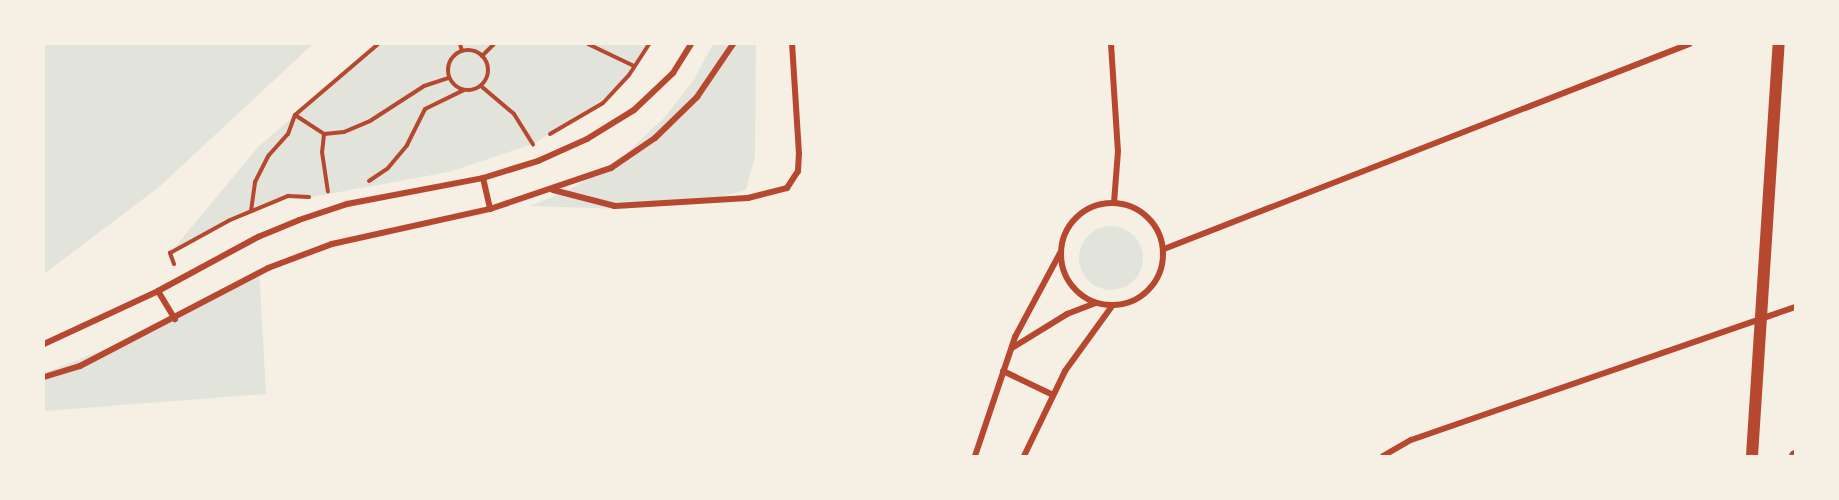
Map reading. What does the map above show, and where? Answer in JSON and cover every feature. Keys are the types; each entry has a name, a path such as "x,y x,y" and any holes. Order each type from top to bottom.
{"main road":[{"path":"1752,456 1779,44"}],"street":[{"path":"44,344 158,291 258,237 299,220 347,204 483,178 547,157 634,110 673,73 691,44"},
{"path":"44,377 80,366 175,319 268,268 332,244 490,209 611,168 655,138 697,97 733,44"},
{"path":"551,190 615,206 748,198 787,188 798,171 799,154 792,44"},
{"path":"1111,44 1118,152 1114,203"},
{"path":"1164,249 1689,44"},
{"path":"483,178 490,209"},
{"path":"975,456 1011,348 1060,252 1072,222 1083,212 1114,203 1142,212 1160,235 1164,249 1162,266 1150,289 1129,303 1112,306 1095,303 1069,283 1060,252"},
{"path":"158,291 175,319"},
{"path":"1011,348 1067,314 1095,303"},
{"path":"1024,456 1065,371 1112,306"},
{"path":"1383,456 1411,440 1760,317 1796,307"},
{"path":"1003,370 1053,394"}],"path":[{"path":"250,211 255,183 269,155 288,134 295,115 378,44"},
{"path":"460,44 462,51"},
{"path":"482,56 494,44"},
{"path":"588,44 634,66"},
{"path":"522,148 533,144 603,103 649,44"},
{"path":"449,78 451,59 462,51 473,51 482,56 488,68 481,86"},
{"path":"295,115 324,134 344,132 370,121 424,86 449,78"},
{"path":"449,78 464,90"},
{"path":"380,185 367,186 388,168 407,145 425,109 464,90 481,86"},
{"path":"481,86 514,114 533,144"},
{"path":"324,134 322,152 328,194"},
{"path":"179,279 170,253 250,211 288,196 338,193"}],"shaded area":[{"path":"44,44 313,44 159,187 44,274"},
{"path":"378,44 649,44 629,75 603,103 533,144 449,172 312,197 288,196 230,220 170,253 259,146"},
{"path":"713,44 756,44 755,156 746,190 710,200 623,209 529,206 567,191 618,161 664,118 693,81"},
{"path":"1111,226 1129,232 1137,240 1143,258 1137,276 1129,284 1111,290 1093,284 1085,276 1079,258 1085,240 1093,232"},
{"path":"259,269 266,394 44,411 44,373 123,342"}]}
